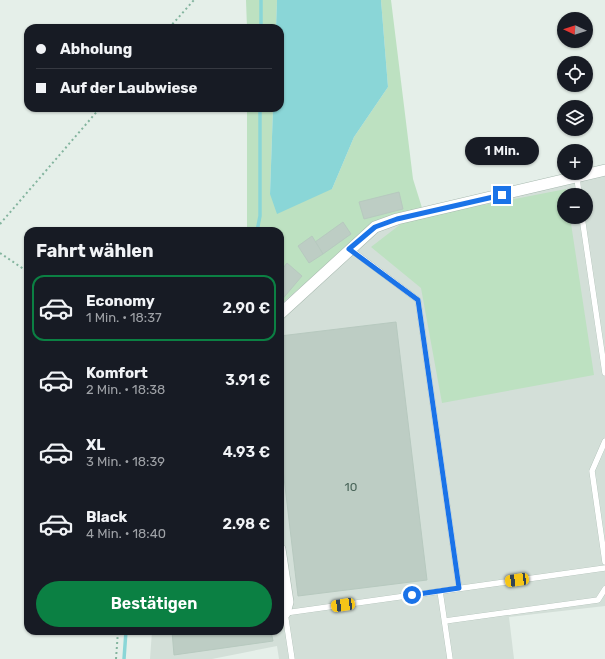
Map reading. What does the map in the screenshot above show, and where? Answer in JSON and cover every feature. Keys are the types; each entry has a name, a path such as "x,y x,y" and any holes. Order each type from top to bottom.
{"street":[{"path":"593,173 605,170"},
{"path":"284,310 349,249 375,227 397,219 564,180"},
{"path":"284,576 288,602 286,613"}],"lane":[{"path":"583,224 605,373"},
{"path":"349,249 418,300 459,588"},
{"path":"605,441 592,471 605,562"},
{"path":"292,659 286,613 605,568"},
{"path":"440,591 450,659"},
{"path":"444,620 598,600 604,592"}],"path":[{"path":"173,24 194,0"},
{"path":"0,224 97,112"},
{"path":"0,254 24,269"},
{"path":"116,659 118,635"}],"shaded area":[{"path":"605,165 605,606 509,617 514,659 279,659 277,646 212,659 150,659 152,635 284,635 284,302 375,223 557,177 557,180 593,180 593,168"}],"green space":[{"path":"246,0 277,0 276,24 247,24"},
{"path":"381,0 391,0 413,179 423,211 375,223 284,302 284,227 247,227 247,112 273,112 270,194 332,189 354,137 388,87"},
{"path":"557,191 557,224 571,224 594,375 442,403 421,288 371,247 406,220"}],"water":[{"path":"277,0 381,0 388,87 354,137 332,189 277,214 270,194 273,112 284,112 284,24 276,24"}],"building":[{"path":"399,192 403,209 364,219 359,202"},
{"path":"343,222 351,234 323,254 315,242"},
{"path":"312,236 323,254 309,263 298,246"},
{"path":"287,263 302,276 284,297 284,267"},
{"path":"396,322 427,580 298,596 284,478 284,336"},
{"path":"172,635 272,635 273,641 174,655"}],"waterway":[{"path":"261,0 261,24"},
{"path":"258,227 260,216 260,112"},
{"path":"124,659 126,635"}],"route":[{"path":"412,595 459,588 418,300 349,249 375,227 397,219 502,195"}]}
